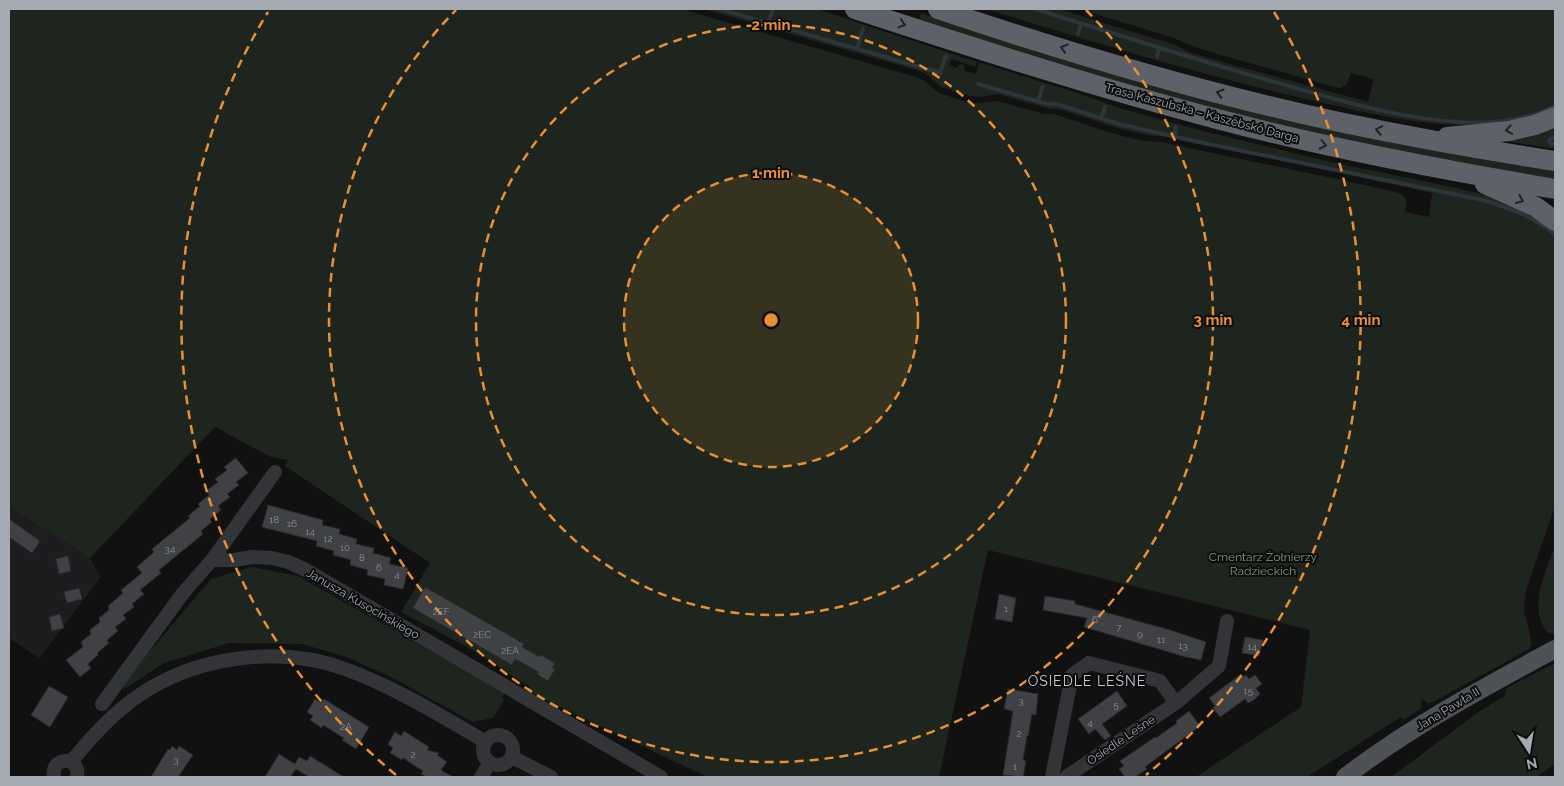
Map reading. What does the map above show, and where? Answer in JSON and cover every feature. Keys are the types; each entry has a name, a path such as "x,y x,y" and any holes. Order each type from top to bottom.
{"highway":[{"name":"Trasa Kaszubska – Kaszëbskô Darga","path":"856,9 1091,84 1222,120 1334,147 1460,173 1555,189"},
{"name":"Trasa Kaszubska – Kaszëbskô Darga","path":"938,9 1100,60 1228,95 1339,122 1472,148 1555,161"},
{"path":"1426,139 1509,131 1555,117"},
{"path":"1460,173 1536,207 1555,221"}],"main road":[{"name":"Jana Pawła II","path":"1345,777 1404,735 1489,684 1555,649"}],"street":[{"path":"102,704 183,594 212,560 275,472"},
{"name":"Janusza Kusocińskiego","path":"212,560 234,560 252,556 272,558 288,562 306,570 661,777"},
{"name":"Osiedle Leśne","path":"1066,777 1176,703 1219,666 1227,621"},
{"path":"71,762 96,733 139,696 184,672 234,659 255,657 287,657 313,660 366,676 486,742"},
{"path":"1052,777 1072,675 1089,662 1160,681 1176,703"},
{"path":"503,735 513,744 512,757 504,764 490,763 484,755 484,746 493,736 503,735"},
{"path":"512,757 551,777"},
{"path":"54,777 56,765 66,761 75,765 78,770 77,777"},
{"path":"481,777 490,763"}],"shaded area":[{"path":"9,507 90,558 101,577 39,658 9,638"}],"green space":[{"name":"Cmentarz Żołnierzy Radzieckich","path":"9,9 681,9 916,77 923,80 939,93 970,103 997,101 1044,114 1054,114 1136,139 1162,142 1399,193 1406,201 1405,212 1429,217 1432,193 1166,136 1152,136 998,94 980,97 970,96 941,87 920,71 703,9 817,9 977,62 975,67 951,59 949,65 956,68 963,64 965,71 975,74 980,62 1123,109 1199,130 1331,162 1486,195 1508,203 1555,231 1555,506 1526,591 1524,613 1532,644 1529,649 1431,703 1427,703 1423,699 1421,700 1422,708 1403,720 1401,717 1307,777 1196,777 1301,707 1310,630 988,550 939,777 707,777 527,691 530,687 473,650 401,612 430,563 285,466 288,460 271,457 215,427 90,558 9,507"},
{"path":"986,9 1058,9 1176,45 1188,52 1368,102 1374,79 1351,73 1346,85 1340,88 1335,87 1217,54 1174,38 1079,9 1555,9 1555,108 1519,120 1491,125 1439,124 1396,118 1353,110 1228,80"},
{"path":"921,13 1009,41 1401,144 1491,161 1555,170 1555,179 1393,150 1193,104 919,20"},
{"path":"1555,126 1555,149 1500,140"},
{"path":"1555,546 1555,634 1548,633 1542,623 1539,613 1539,602 1543,578"},
{"path":"251,567 298,576 505,693 503,696 504,701 493,718 473,722 391,677 346,657 302,644 229,643 164,663 123,690 126,679 211,579"},
{"path":"1555,663 1555,764 1536,777 1391,777 1477,713 1504,696 1507,688"}],"building":[{"path":"236,458 248,473 236,482 239,485 227,494 230,497 218,506 221,510 210,519 212,522 201,531 203,534 159,570 161,573 140,590 144,594 132,604 134,607 123,615 126,619 115,627 118,631 107,640 109,643 88,664 91,668 80,677 66,660 83,647 81,642 91,634 90,630 100,622 99,618 109,610 108,606 123,593 121,590 142,573 137,567 154,552 152,549 190,518 188,516 209,495 206,491 218,482 215,479 227,470 224,467"},
{"path":"268,505 323,520 322,525 340,529 339,534 357,539 356,544 374,548 373,553 391,558 389,564 408,568 403,589 384,585 385,579 367,575 368,570 350,565 351,560 333,555 334,551 316,546 317,541 262,527"},
{"path":"9,519 40,541 32,553 9,537"},
{"path":"68,556 71,571 59,574 56,559"},
{"path":"425,587 524,644 522,647 555,663 552,668 555,669 548,681 537,674 539,672 515,659 512,665 413,608"},
{"path":"79,588 82,599 67,603 64,592"},
{"path":"999,594 1016,598 1012,622 995,619"},
{"path":"1045,596 1075,601 1075,604 1206,642 1201,660 1084,627 1087,618 1043,610"},
{"path":"60,614 64,628 52,631 49,617"},
{"path":"1245,637 1263,640 1259,656 1242,653"},
{"path":"1241,674 1243,677 1246,675 1249,679 1255,675 1262,684 1256,688 1260,694 1248,703 1245,699 1220,717 1213,708 1215,706 1209,698"},
{"path":"49,686 68,697 50,727 31,715"},
{"path":"1008,689 1038,694 1036,715 1032,714 1027,735 1023,760 1026,761 1023,777 1003,775 1013,711 1004,709"},
{"path":"1117,691 1127,706 1102,724 1111,736 1105,740 1095,729 1089,734 1078,719"},
{"path":"315,699 321,703 324,699 369,727 356,749 342,740 344,738 323,725 322,728 310,720 313,716 307,712"},
{"path":"1189,711 1200,726 1145,767 1147,769 1135,777 1125,777 1119,769 1124,766 1120,761 1177,723 1176,721"},
{"path":"404,731 429,747 427,750 439,753 437,755 447,762 441,770 453,777 427,777 421,774 423,771 403,758 402,760 390,753 393,748 388,744 395,732 401,736"},
{"path":"172,746 177,750 179,746 193,755 178,777 151,777 168,749 170,750"},
{"path":"279,754 295,764 299,757 307,761 310,756 344,777 309,777 296,769 290,777 265,777"}],"waterway":[{"path":"719,9 941,73"},
{"path":"768,23 773,9"},
{"path":"1035,9 1263,79 1356,105 1418,118 1459,122 1508,120 1532,115 1555,106"},
{"path":"1078,34 1081,24"},
{"path":"857,48 863,29"},
{"path":"1157,57 1159,48"},
{"path":"940,73 946,56"},
{"path":"978,84 1047,104 1057,104 1119,124 1483,200 1530,218 1555,235"},
{"path":"1038,101 1043,86"},
{"path":"1101,118 1105,107"},
{"path":"1174,137 1176,127"},
{"path":"1555,137 1549,140 1551,144 1555,144"}],"district":[{"name":"OSIEDLE LEŚNE","path":"1087,681"}]}
